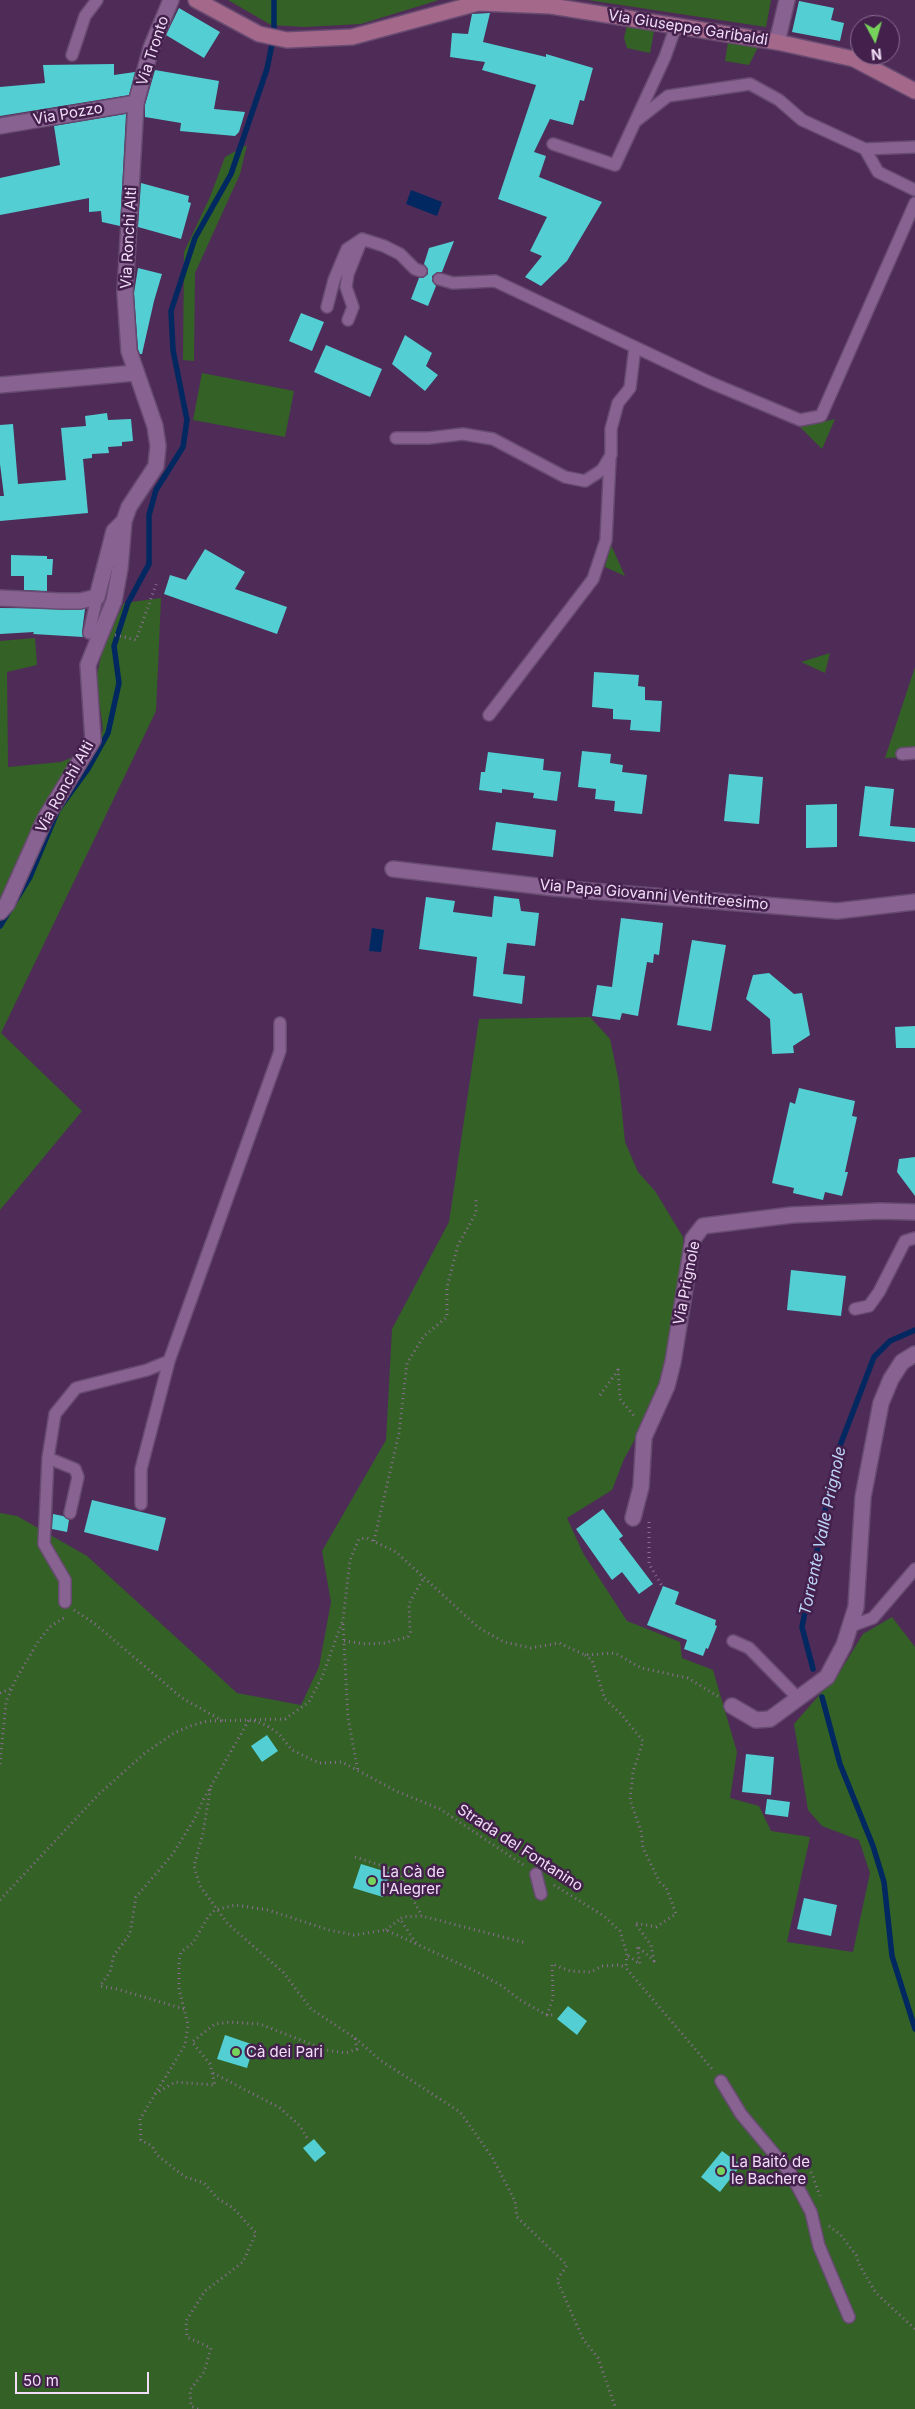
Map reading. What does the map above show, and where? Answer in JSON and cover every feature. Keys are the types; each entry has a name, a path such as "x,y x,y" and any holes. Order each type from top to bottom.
{"street":[{"name":"Via Tronto","path":"136,103 151,48 170,0"},
{"name":"Via Giuseppe Garibaldi","path":"196,0 259,34 287,40 352,37 478,4 551,6 777,42 854,59 915,91"},
{"path":"777,42 787,0"},
{"name":"Via Pozzo","path":"0,126 136,103"},
{"name":"Via Ronchi Alti","path":"0,912 7,904 45,819 93,740 88,665 114,601 120,568 124,521 129,507 156,466 158,446 155,426 135,373 130,351 125,293 136,103"},
{"path":"0,385 135,373"},
{"path":"0,598 80,601 97,597 114,531 124,521"},
{"name":"Via Papa Giovanni Ventitreesimo","path":"393,868 554,888 838,910 915,902"},
{"name":"Via Prignole","path":"633,1518 641,1487 644,1437 667,1386 673,1362 694,1239 703,1226 792,1215 880,1211 915,1212"},
{"path":"732,1706 756,1720 770,1719 827,1677 844,1645 856,1608 863,1497 881,1403 891,1379 902,1362 915,1354"}],"lane":[{"path":"72,55 85,16 97,0"},
{"path":"553,144 616,165 665,57 676,26"},
{"path":"636,121 668,96 750,84 779,100 802,120 864,149 915,147"},
{"path":"864,149 878,172 915,190"},
{"path":"439,279 453,283 495,280 709,382 800,420 821,416 915,203"},
{"path":"362,239 384,246 400,254 415,269 421,271"},
{"path":"327,307 334,280 347,249 362,239"},
{"path":"348,320 354,307 346,287 348,274 362,239"},
{"path":"489,715 593,579 606,540 611,429 618,403 630,388 635,347"},
{"path":"396,438 430,438 464,434 493,439 565,477 585,480 602,470 611,455"},
{"path":"89,633 97,597"},
{"path":"902,754 915,753"},
{"path":"141,1504 141,1469 169,1361 280,1051 280,1023"},
{"path":"855,1309 869,1306 879,1292 905,1241 915,1238"},
{"path":"64,1602 65,1580 44,1544 48,1458 56,1414 76,1388 146,1370 169,1361"},
{"path":"48,1458 74,1469 78,1476 70,1513"},
{"path":"851,1626 873,1618 915,1569"},
{"path":"732,1641 749,1648 798,1698"},
{"path":"536,1874 541,1894"},
{"path":"718,2076 741,2114 792,2174 811,2212 819,2246 849,2317"}],"path":[{"path":"136,640 157,582"},
{"path":"374,1541 399,1433 407,1362 424,1336 446,1317 447,1287 458,1244 476,1213 476,1198"},
{"path":"600,1395 618,1370 620,1399 638,1420 644,1437"},
{"path":"649,1512 649,1564 662,1586"},
{"path":"358,1772 348,1718 343,1620 350,1560 355,1546 360,1539 367,1538 396,1552 479,1628 504,1642 531,1648 559,1642 585,1654 592,1660 605,1699 621,1714 643,1741 633,1772 630,1800 641,1831 643,1848 660,1883 666,1887 676,1914 656,1926 635,1923 650,1945 654,1961 637,1946 640,1964 627,1954"},
{"path":"344,1641 366,1644 384,1643 408,1637 410,1632 409,1604 424,1577"},
{"path":"0,1764 6,1702 12,1688 39,1640 51,1626 76,1611 96,1624 182,1698 225,1722"},
{"path":"0,1900 99,1794 145,1753 174,1733 208,1721 285,1719 308,1702 322,1677 343,1620"},
{"path":"585,1654 615,1653 641,1668 688,1678 732,1706"},
{"path":"0,1693 12,1688"},
{"path":"184,2009 117,1989 100,1986 110,1972 114,1955 130,1934 136,1897 172,1855 195,1818 211,1784 248,1720"},
{"name":"Strada del Fontanino","path":"248,1720 266,1725 279,1734 292,1750 319,1763 342,1762 358,1772 440,1809 536,1874 604,1916 620,1931 627,1954 626,1968"},
{"path":"211,1784 203,1833 194,1866 200,1886 215,1910 228,1924 283,1972 311,2009 355,2038 380,2060 460,2112 492,2157 515,2201 517,2217 567,2265 557,2280 583,2339 598,2358 616,2409"},
{"path":"355,1857 392,1869 399,1874 422,1916"},
{"path":"198,2409 192,2406 190,2390 204,2372 211,2348 188,2337 186,2321 205,2291 243,2262 256,2233 233,2208 217,2198 204,2182 185,2177 157,2155 152,2146 141,2140 140,2120 153,2095 168,2076 185,2045 188,2025 177,1978 182,1952 193,1944 208,1917 215,1910 235,1905 268,1910 329,1930 354,1935 386,1930 400,1919 422,1916 526,1943"},
{"path":"400,1919 416,1943"},
{"path":"386,1930 477,1972 547,2015 555,2015"},
{"path":"547,2015 553,1998 552,1964 570,1971 591,1972 602,1966 620,1965 626,1968 718,2076"},
{"path":"153,2095 175,2082 215,2085 210,2064 192,2042 215,2024 230,2022 260,2024 302,2042 326,2050 346,2053 357,2049 355,2038"},
{"path":"213,2073 280,2108 300,2126 307,2138"},
{"path":"811,2212 840,2234 856,2255 860,2266 876,2293 915,2329"}],"green space":[{"path":"228,0 439,0 361,24 304,27 271,25"},
{"path":"588,0 771,0 766,27"},
{"path":"627,26 654,31 650,53 627,48 624,38"},
{"path":"728,42 758,47 749,65 725,61"},
{"path":"247,145 240,174 195,273 194,361 183,360 184,252 210,197 225,157"},
{"path":"202,373 294,391 285,437 193,420"},
{"path":"835,419 822,449 800,427"},
{"path":"611,545 625,576 605,567"},
{"path":"161,598 156,711 1,1033 82,1111 0,1210 0,926 18,901 37,865 50,819 98,743 103,729 96,679 104,643 124,603"},
{"path":"35,638 37,665 7,672 8,767 61,762 76,756 0,909 0,641"},
{"path":"830,653 825,673 801,662"},
{"path":"915,667 915,757 885,758"},
{"path":"590,1017 610,1039 619,1082 625,1142 638,1172 655,1191 683,1237 684,1262 665,1378 647,1418 624,1459 612,1490 567,1518 583,1553 627,1621 680,1642 682,1658 713,1670 737,1752 730,1798 759,1806 771,1831 810,1837 787,1942 853,1952 870,1873 859,1840 822,1826 808,1810 794,1724 841,1670 863,1634 892,1617 915,1647 915,2409 0,2409 0,1513 17,1516 87,1556 237,1693 301,1705 319,1667 331,1602 322,1551 386,1440 392,1329 449,1222 479,1019"}],"water":[{"path":"411,190 442,202 437,216 406,204"},
{"path":"372,928 384,930 381,952 369,951"}],"building":[{"path":"799,1 834,8 831,20 844,23 840,41 792,32"},
{"path":"179,8 220,32 204,58 166,35"},
{"path":"490,13 483,42 546,57 546,54 593,68 584,101 580,100 573,125 550,119 534,152 546,156 539,177 602,202 567,261 541,286 525,277 542,256 530,251 547,217 498,199 536,85 482,70 485,62 450,57 452,33 468,34 472,14"},
{"path":"114,64 114,75 135,72 129,95 0,116 0,87 45,83 43,65"},
{"path":"155,70 219,81 214,109 245,112 239,132 235,136 180,131 181,123 145,117 145,105"},
{"path":"126,114 120,226 102,222 101,211 89,212 89,198 0,215 0,178 60,165 54,126"},
{"path":"141,183 189,196 188,202 191,203 181,239 138,227"},
{"path":"454,241 442,272 437,272 432,276 432,281 436,286 428,306 411,299 419,278 423,278 428,274 428,269 424,264 429,248"},
{"path":"138,268 162,274 142,354 140,354 138,349 134,293"},
{"path":"301,313 324,322 312,351 289,341"},
{"path":"405,335 432,353 426,366 438,375 425,391 392,364"},
{"path":"326,345 382,369 370,397 314,372"},
{"path":"107,413 108,420 131,419 133,441 122,442 122,446 108,447 109,453 92,454 92,458 83,459 88,513 0,521 0,496 4,496 0,464 0,425 13,424 18,484 66,480 61,428 86,426 85,416"},
{"path":"205,549 245,572 235,589 287,607 277,634 164,594 170,575 186,580"},
{"path":"11,555 47,556 47,559 53,559 52,575 47,575 47,591 24,590 24,576 11,576"},
{"path":"0,608 85,609 83,637 33,634 34,632 0,634"},
{"path":"594,672 639,675 638,686 645,687 645,700 662,701 660,732 630,730 631,720 613,719 613,709 592,707"},
{"path":"582,751 611,754 610,763 623,765 622,772 647,775 642,814 614,811 615,801 595,799 596,789 578,787"},
{"path":"488,752 544,759 543,770 561,772 557,801 533,798 534,793 502,789 502,793 479,790 481,772 485,772"},
{"path":"729,774 763,777 759,824 724,821"},
{"path":"865,786 894,789 890,826 915,828 915,842 859,836"},
{"path":"837,804 837,847 806,848 806,805"},
{"path":"496,822 556,830 553,857 492,850"},
{"path":"494,896 519,899 521,911 539,913 535,946 507,943 503,974 525,976 522,1004 473,996 477,957 419,949 426,897 455,901 453,912 492,917"},
{"path":"621,918 663,923 659,955 654,954 653,963 647,962 638,1016 622,1013 620,1020 592,1016 597,985 612,987"},
{"path":"692,940 726,945 711,1031 677,1025"},
{"path":"769,973 794,994 802,993 810,1035 793,1046 794,1053 772,1054 770,1019 746,999 753,975"},
{"path":"915,1026 915,1048 896,1048 895,1027"},
{"path":"799,1088 855,1101 852,1116 857,1117 845,1172 848,1172 842,1196 825,1192 823,1200 793,1193 794,1188 772,1183 790,1102 795,1104"},
{"path":"915,1157 915,1196 897,1172 899,1159"},
{"path":"791,1270 846,1276 841,1316 787,1310"},
{"path":"92,1500 166,1518 158,1551 84,1532"},
{"path":"603,1509 623,1536 619,1539 653,1584 639,1594 622,1572 612,1580 576,1529"},
{"path":"53,1514 63,1516 69,1520 67,1532 52,1529"},
{"path":"663,1586 679,1592 675,1604 716,1620 715,1625 717,1626 708,1649 706,1648 703,1656 684,1649 687,1640 647,1625"},
{"path":"267,1735 278,1751 262,1762 251,1746"},
{"path":"746,1754 774,1757 771,1795 742,1792"},
{"path":"767,1799 790,1802 788,1817 765,1814"},
{"name":"La Cà de l'Alegrer","path":"361,1864 390,1873 383,1897 353,1888"},
{"path":"804,1898 837,1905 831,1936 797,1929"},
{"path":"568,2006 587,2021 577,2035 557,2019"},
{"name":"Cà dei Pari","path":"225,2035 254,2045 247,2068 217,2059"},
{"path":"314,2139 326,2153 315,2162 303,2148"},
{"name":"La Baitó de le Bachere","path":"722,2151 741,2165 720,2192 701,2177"}],"waterway":[{"path":"0,926 30,877 58,810 88,769 108,733 119,683 114,646 128,603 149,564 149,515 156,490 183,447 187,420 173,350 171,311 195,238 231,174 267,69 274,34 274,0"},
{"name":"Torrente Valle Prignole","path":"813,1669 802,1627 836,1456 874,1357 890,1341 915,1330"},
{"name":"Torrente Valle Prignole","path":"822,1697 840,1764 873,1846 884,1882 892,1956 915,2029"}],"place":[{"name":"La Cà de l'Alegrer","path":"372,1881"},
{"name":"Cà dei Pari","path":"236,2052"},
{"name":"La Baitó de le Bachere","path":"721,2171"}]}
